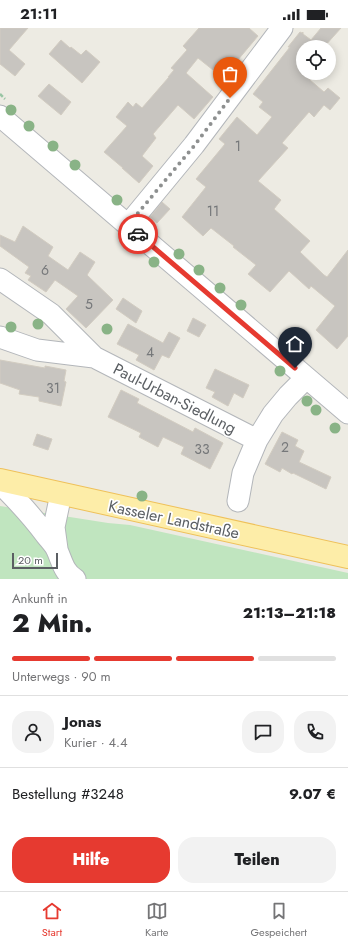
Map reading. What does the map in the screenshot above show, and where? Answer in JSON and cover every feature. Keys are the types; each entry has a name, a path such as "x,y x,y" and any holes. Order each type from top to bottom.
{"main road":[{"name":"Kasseler Landstraße","path":"0,480 348,557"}],"street":[{"path":"128,225 194,146 282,28"},
{"path":"0,116 306,378 344,402"},
{"name":"Paul-Urban-Siedlung","path":"0,279 51,314 94,357 257,440"},
{"name":"Paul-Urban-Siedlung","path":"0,337 37,350 94,357"},
{"name":"Paul-Urban-Siedlung","path":"238,500 243,473 257,440 273,414 306,378"},
{"path":"0,484 31,516 57,549"},
{"path":"61,494 54,527 57,549 65,569 70,576 75,579"}],"green space":[{"path":"0,506 108,523 130,525 348,573 348,579 0,579"}],"building":[{"path":"0,28 28,28 9,50 25,64 15,76 0,64"},
{"path":"199,28 249,28 258,36 237,61 239,63 228,75 217,65 213,70 198,58 186,73 213,97 194,119 178,105 153,134 156,138 142,156 153,166 139,183 104,152 127,126 116,117 128,102 133,107 136,103 142,108 174,70 171,68 187,50 183,46"},
{"path":"321,28 341,28 330,40 311,40"},
{"path":"300,32 303,32 303,34 311,40 296,40 296,80 310,80 324,92 328,88 340,98 330,110 324,105 314,117 309,112 282,143 288,148 258,181 281,200 274,209 310,241 300,252 324,275 327,277 348,250 348,336 337,349 316,330 335,306 311,286 309,289 289,271 270,292 248,274 256,265 233,247 234,246 211,228 203,236 182,217 206,187 196,179 225,144 219,139 237,117 257,135 272,117 259,107 263,102 253,94"},
{"path":"61,40 81,55 86,50 100,62 82,83 49,54"},
{"path":"49,84 71,102 61,115 38,96"},
{"path":"162,202 170,209 157,223 150,217"},
{"path":"23,226 53,247 48,256 68,270 80,252 95,262 87,275 113,300 86,328 66,309 78,296 55,280 46,292 28,280 31,276 25,273 29,267 0,246 0,235 15,242"},
{"path":"123,298 142,311 136,323 116,309"},
{"path":"193,318 206,325 199,337 187,331"},
{"path":"128,324 163,343 169,332 180,338 169,358 162,355 154,370 136,360 139,355 117,344"},
{"path":"0,360 66,370 64,381 66,382 61,406 39,401 39,397 19,394 20,390 0,383"},
{"path":"215,369 249,385 243,398 234,393 228,406 212,397 215,392 206,388"},
{"path":"121,390 139,399 137,403 193,432 195,428 223,443 210,469 181,454 184,447 163,437 158,447 139,437 141,433 108,417"},
{"path":"282,432 298,440 295,446 304,451 299,462 331,477 326,489 282,468 280,472 265,464"},
{"path":"37,434 52,439 48,450 33,445"}],"way so far":[{"path":"138,234 128,225 194,146 230,98"}],"route":[{"path":"138,234 295,368"}]}
